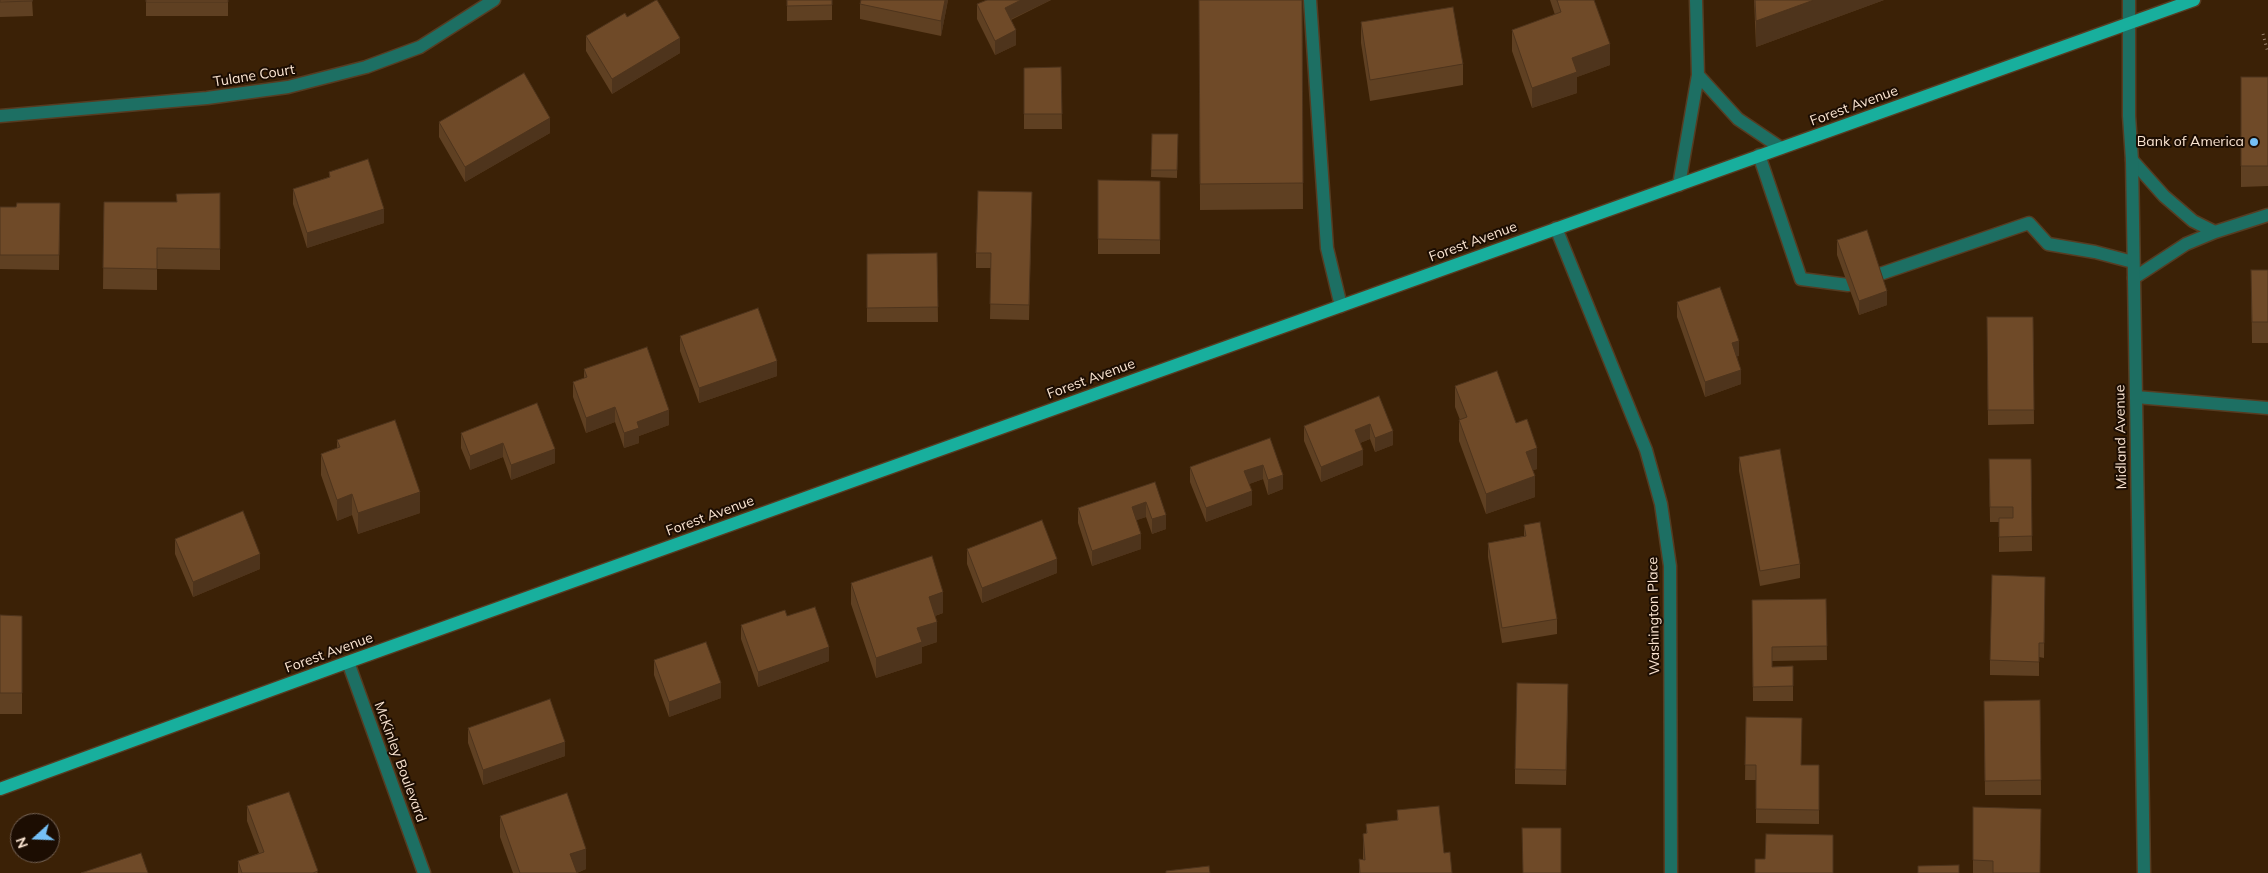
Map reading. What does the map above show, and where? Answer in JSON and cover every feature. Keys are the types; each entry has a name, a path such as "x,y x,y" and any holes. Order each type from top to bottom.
{"main road":[{"name":"Forest Avenue","path":"0,789 348,662 2194,0"}],"street":[{"name":"Tulane Court","path":"0,116 207,98 288,86 366,66 420,48 494,0"},
{"path":"1310,0 1327,248 1341,306"},
{"path":"1679,186 1698,75 1696,0"},
{"name":"Midland Avenue","path":"2129,0 2129,116 2132,160 2144,873"},
{"path":"1698,75 1738,119 1781,148"},
{"path":"1759,155 1801,279 1848,285 2029,223 2048,244 2095,252 2133,262"},
{"path":"2132,160 2164,196 2193,221 2215,232"},
{"path":"2134,278 2186,244 2215,232 2268,215"},
{"name":"Washington Place","path":"1556,228 1646,450 1661,504 1670,566 1671,873"},
{"path":"2136,397 2268,408"},
{"name":"McKinley Boulevard","path":"348,662 424,873"}],"path":[{"path":"2263,34 2268,53"}],"building":[{"path":"0,0 32,0 33,1 0,2"},
{"path":"146,0 228,0 228,2 146,2"},
{"path":"656,0 680,38 612,79 586,36 625,13 627,17"},
{"path":"787,0 832,0 832,5 787,6"},
{"path":"861,0 945,0 941,21 860,4"},
{"path":"987,0 1021,0 1005,8 1016,30 995,41 977,4"},
{"path":"1199,0 1302,0 1303,183 1200,184"},
{"path":"1557,0 1594,0 1610,44 1572,58 1577,72 1532,88 1512,30 1561,12"},
{"path":"1755,0 1814,0 1756,21"},
{"path":"1453,7 1463,64 1370,80 1361,22"},
{"path":"1061,67 1062,114 1024,114 1024,68"},
{"path":"524,73 550,118 465,167 439,122"},
{"name":"Bank of America","path":"2241,77 2268,77 2268,166 2241,166"},
{"path":"1152,134 1178,134 1177,170 1151,170"},
{"path":"368,159 384,209 307,233 293,189 330,177 329,172"},
{"path":"1098,180 1160,181 1160,240 1098,239"},
{"path":"978,191 1032,192 1029,305 990,304 991,253 976,253"},
{"path":"220,193 220,249 157,248 157,269 103,268 104,202 177,202 176,194"},
{"path":"17,203 60,203 59,255 0,255 0,207 16,207"},
{"path":"1867,230 1887,291 1859,301 1837,240"},
{"path":"937,253 938,307 867,308 867,254"},
{"path":"2251,270 2268,270 2268,322 2252,322"},
{"path":"1720,287 1739,341 1732,343 1741,370 1705,382 1677,302"},
{"path":"758,308 777,361 699,388 680,336"},
{"path":"1987,317 2033,317 2034,410 1988,410"},
{"path":"647,347 669,410 637,422 639,428 624,433 615,407 586,418 573,382 587,377 584,369"},
{"path":"1497,371 1516,423 1527,419 1537,448 1526,452 1535,476 1486,494 1459,420 1467,417 1455,386"},
{"path":"1379,396 1393,431 1375,438 1370,424 1355,430 1363,450 1321,467 1304,426"},
{"path":"537,403 555,449 511,465 503,443 470,456 461,433"},
{"path":"395,420 420,492 358,513 352,494 337,500 321,454 340,447 337,440"},
{"path":"1270,438 1283,475 1268,480 1263,465 1244,471 1252,491 1206,508 1190,467"},
{"path":"1780,449 1800,564 1760,571 1739,457"},
{"path":"1989,459 2031,459 2032,536 1999,537 1999,518 2013,518 2013,507 1990,507"},
{"path":"1155,482 1166,515 1152,519 1146,502 1132,507 1141,534 1092,551 1078,508"},
{"path":"243,511 260,554 193,582 175,539"},
{"path":"1042,520 1057,559 982,588 967,549"},
{"path":"1540,522 1557,619 1502,628 1488,543 1526,536 1524,525"},
{"path":"932,556 943,592 929,597 937,622 917,628 922,642 876,658 851,583"},
{"path":"1992,575 2045,577 2044,643 2039,643 2039,662 1990,660"},
{"path":"1826,599 1827,646 1772,647 1772,667 1793,666 1793,686 1753,687 1752,600"},
{"path":"815,607 829,647 758,672 741,625 785,610 787,616"},
{"path":"0,615 22,616 22,693 0,693"},
{"path":"706,642 721,683 669,702 654,660"},
{"path":"1517,683 1568,684 1566,770 1515,769"},
{"path":"550,699 565,742 483,770 468,728"},
{"path":"2040,700 2041,780 1985,781 1984,701"},
{"path":"1746,717 1802,718 1801,765 1819,765 1819,810 1756,809 1756,765 1745,765"},
{"path":"289,792 318,871 313,873 242,873 238,861 264,852 247,806"},
{"path":"567,793 586,849 570,854 577,873 520,873 500,816"},
{"path":"1439,806 1444,853 1450,852 1452,873 1360,873 1359,859 1365,860 1363,834 1367,833 1366,824 1398,820 1397,810"},
{"path":"1973,807 2041,809 2040,873 1993,873 1993,861 1973,860"},
{"path":"1522,828 1561,828 1561,873 1523,873"},
{"path":"1766,834 1833,835 1833,873 1755,873 1755,859 1765,859"},
{"path":"141,853 148,873 81,873"},
{"path":"1959,865 1959,873 1918,873 1918,866"},
{"path":"1209,866 1210,873 1166,873 1166,871"}],"place":[{"name":"Bank of America","path":"2254,142"}]}
